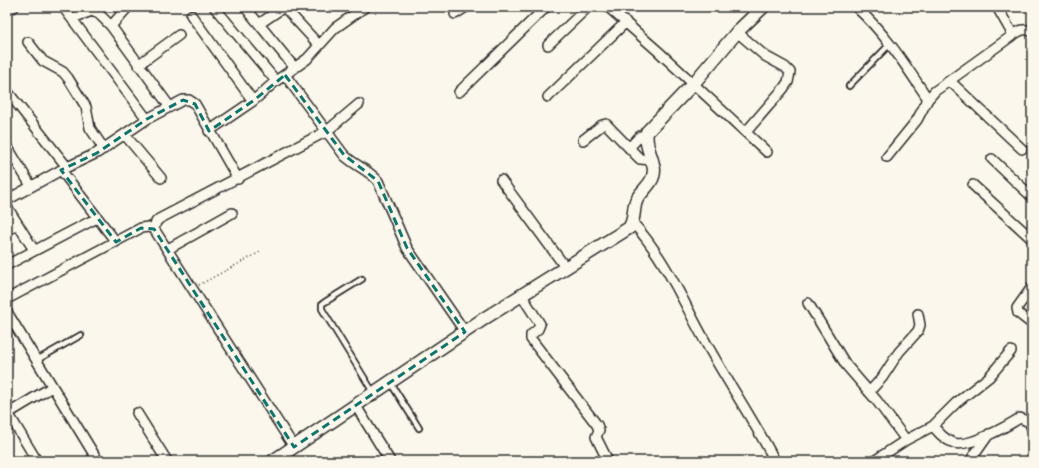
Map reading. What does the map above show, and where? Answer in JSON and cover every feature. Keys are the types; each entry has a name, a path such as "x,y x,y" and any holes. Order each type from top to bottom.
{"street":[{"path":"7,10 14,7"},
{"path":"63,7 147,119"},
{"path":"110,26 128,7"},
{"path":"245,7 294,67"},
{"path":"259,24 284,7 319,45"},
{"path":"209,131 253,101 294,67 307,59 341,23 365,7"},
{"path":"455,14 466,7"},
{"path":"459,92 546,7"},
{"path":"548,45 588,7"},
{"path":"608,7 767,152"},
{"path":"273,461 465,332 629,228 633,223 634,206 638,198 651,182 654,172 653,160 645,138 647,132 693,84 738,32 763,7"},
{"path":"856,7 876,25 928,99"},
{"path":"997,7 1013,34"},
{"path":"215,8 276,81"},
{"path":"72,18 92,11 98,14 110,26 170,107"},
{"path":"191,15 253,101"},
{"path":"548,97 626,22"},
{"path":"887,157 918,120 928,99 935,91 1013,34 1021,30 1031,28"},
{"path":"738,32 765,56 785,66 790,72 788,82 783,89 746,132"},
{"path":"138,65 179,35"},
{"path":"28,42 43,61 64,72 86,107 90,128 104,149"},
{"path":"285,75 353,163 374,176 378,181 407,248 465,332"},
{"path":"950,81 1022,149"},
{"path":"7,91 64,169 97,218 116,242"},
{"path":"7,200 104,149 147,119 183,100 189,100 194,104 238,179"},
{"path":"154,229 156,222 159,219 238,179 327,131 359,104"},
{"path":"583,140 602,125 606,124 640,159 653,160"},
{"path":"125,135 161,178"},
{"path":"629,148 640,136 645,138"},
{"path":"7,146 32,186"},
{"path":"992,159 1032,197"},
{"path":"501,180 566,268"},
{"path":"973,185 1032,239"},
{"path":"7,207 34,250"},
{"path":"168,249 232,213"},
{"path":"7,265 97,218"},
{"path":"633,223 659,258 709,349 775,461"},
{"path":"7,231 17,224"},
{"path":"7,299 141,228 148,227 154,229 294,447"},
{"path":"1032,287 1017,308 1018,313 1032,324"},
{"path":"522,296 540,324 538,329 531,335 532,339 597,424 599,430 596,437 608,461"},
{"path":"808,303 846,365 906,440"},
{"path":"7,312 98,461"},
{"path":"869,392 882,378 918,330 920,325 918,314"},
{"path":"874,461 906,440 933,426 956,403 989,377 1011,351"},
{"path":"37,461 8,414 52,387"},
{"path":"356,406 390,461"},
{"path":"137,413 167,461"},
{"path":"933,426 940,434 949,440 961,444 989,434 1020,418 1029,422 1032,428"},
{"path":"970,461 989,434"}],"lane":[{"path":"850,86 890,44"},
{"path":"362,279 322,304 322,309 374,393"},
{"path":"37,360 81,335"},
{"path":"390,382 419,428"}],"path":[{"path":"192,288 260,252"}],"highlighted area":[{"path":"285,75 344,155 378,181 407,248 465,332 294,447 154,229 141,228 116,242 61,170 97,153 147,119 183,100 195,104 209,131 253,101"}]}
